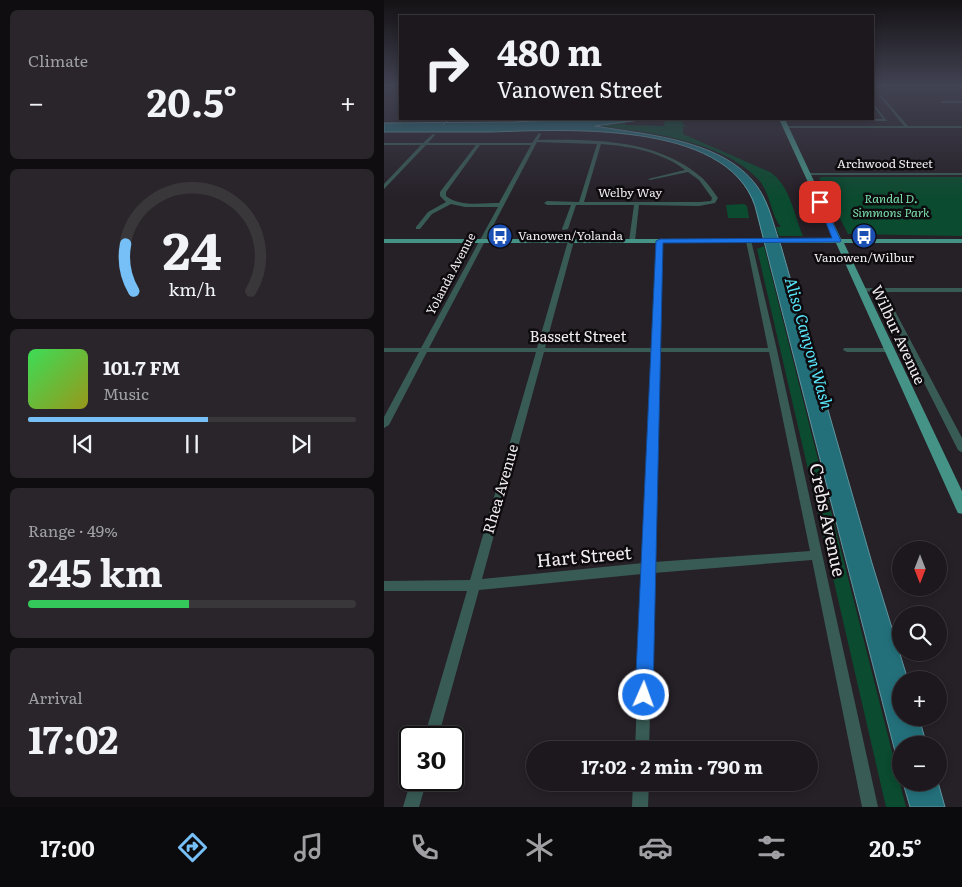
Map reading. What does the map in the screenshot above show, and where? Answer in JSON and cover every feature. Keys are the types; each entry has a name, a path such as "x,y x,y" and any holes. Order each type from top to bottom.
{"main road":[{"name":"Wilbur Avenue","path":"784,124 962,509"},
{"path":"384,241 962,241"}],"street":[{"path":"904,124 907,127"},
{"path":"786,127 962,127"},
{"path":"384,187 433,136"},
{"path":"384,144 479,144 536,139 601,142 654,153 690,170"},
{"name":"Yolanda Avenue","path":"384,425 536,139"},
{"path":"565,229 578,203 598,145 601,142"},
{"path":"479,144 443,192 443,196 450,202 466,205 501,205"},
{"path":"650,179 690,170"},
{"name":"Welby Way","path":"547,203 699,204 712,202 714,196 699,177 690,170"},
{"name":"Archwood Street","path":"807,174 962,174"},
{"path":"418,228 430,213 450,202"},
{"path":"632,241 637,203"},
{"name":"Rhea Avenue","path":"434,726 571,241"},
{"path":"642,741 660,241"},
{"name":"Crebs Avenue","path":"749,241 870,807"},
{"path":"860,290 962,290"},
{"path":"880,290 962,450"},
{"name":"Bassett Street","path":"384,350 772,350"},
{"path":"847,350 888,350"},
{"name":"Hart Street","path":"384,586 474,585 648,568 817,555"},
{"path":"411,807 416,791"},
{"path":"640,807 641,791"}],"green space":[{"path":"625,124 664,126 664,124 683,124 687,126 683,127 683,134 770,172 787,192 803,236 779,236 776,227 781,227 777,222 766,191 758,179 743,166 725,155 682,140 660,135 596,126"},
{"name":"Randal D. Simmons Park","path":"962,177 962,236 848,234 819,178"},
{"path":"744,204 747,206 749,218 728,218 726,205"},
{"path":"764,246 892,752 892,791 902,791 906,807 886,807 757,249"}],"water":[{"path":"384,124 613,124 595,126 664,137 688,143 732,163 750,177 763,196 781,246 892,628 892,661 902,661 905,671 892,671 892,726 921,726 924,736 892,736 892,740 755,206 738,178 711,157 677,144 639,136 558,130 384,132"},
{"path":"905,791 941,791 945,807 910,807"}],"place":[{"name":"Vanowen/Yolanda","path":"500,236"},
{"name":"Vanowen/Wilbur","path":"864,236"}],"route":[{"path":"644,695 660,241 837,241 820,202"}],"water label":[{"name":"Aliso Canyon Wash","path":"809,343"}]}
